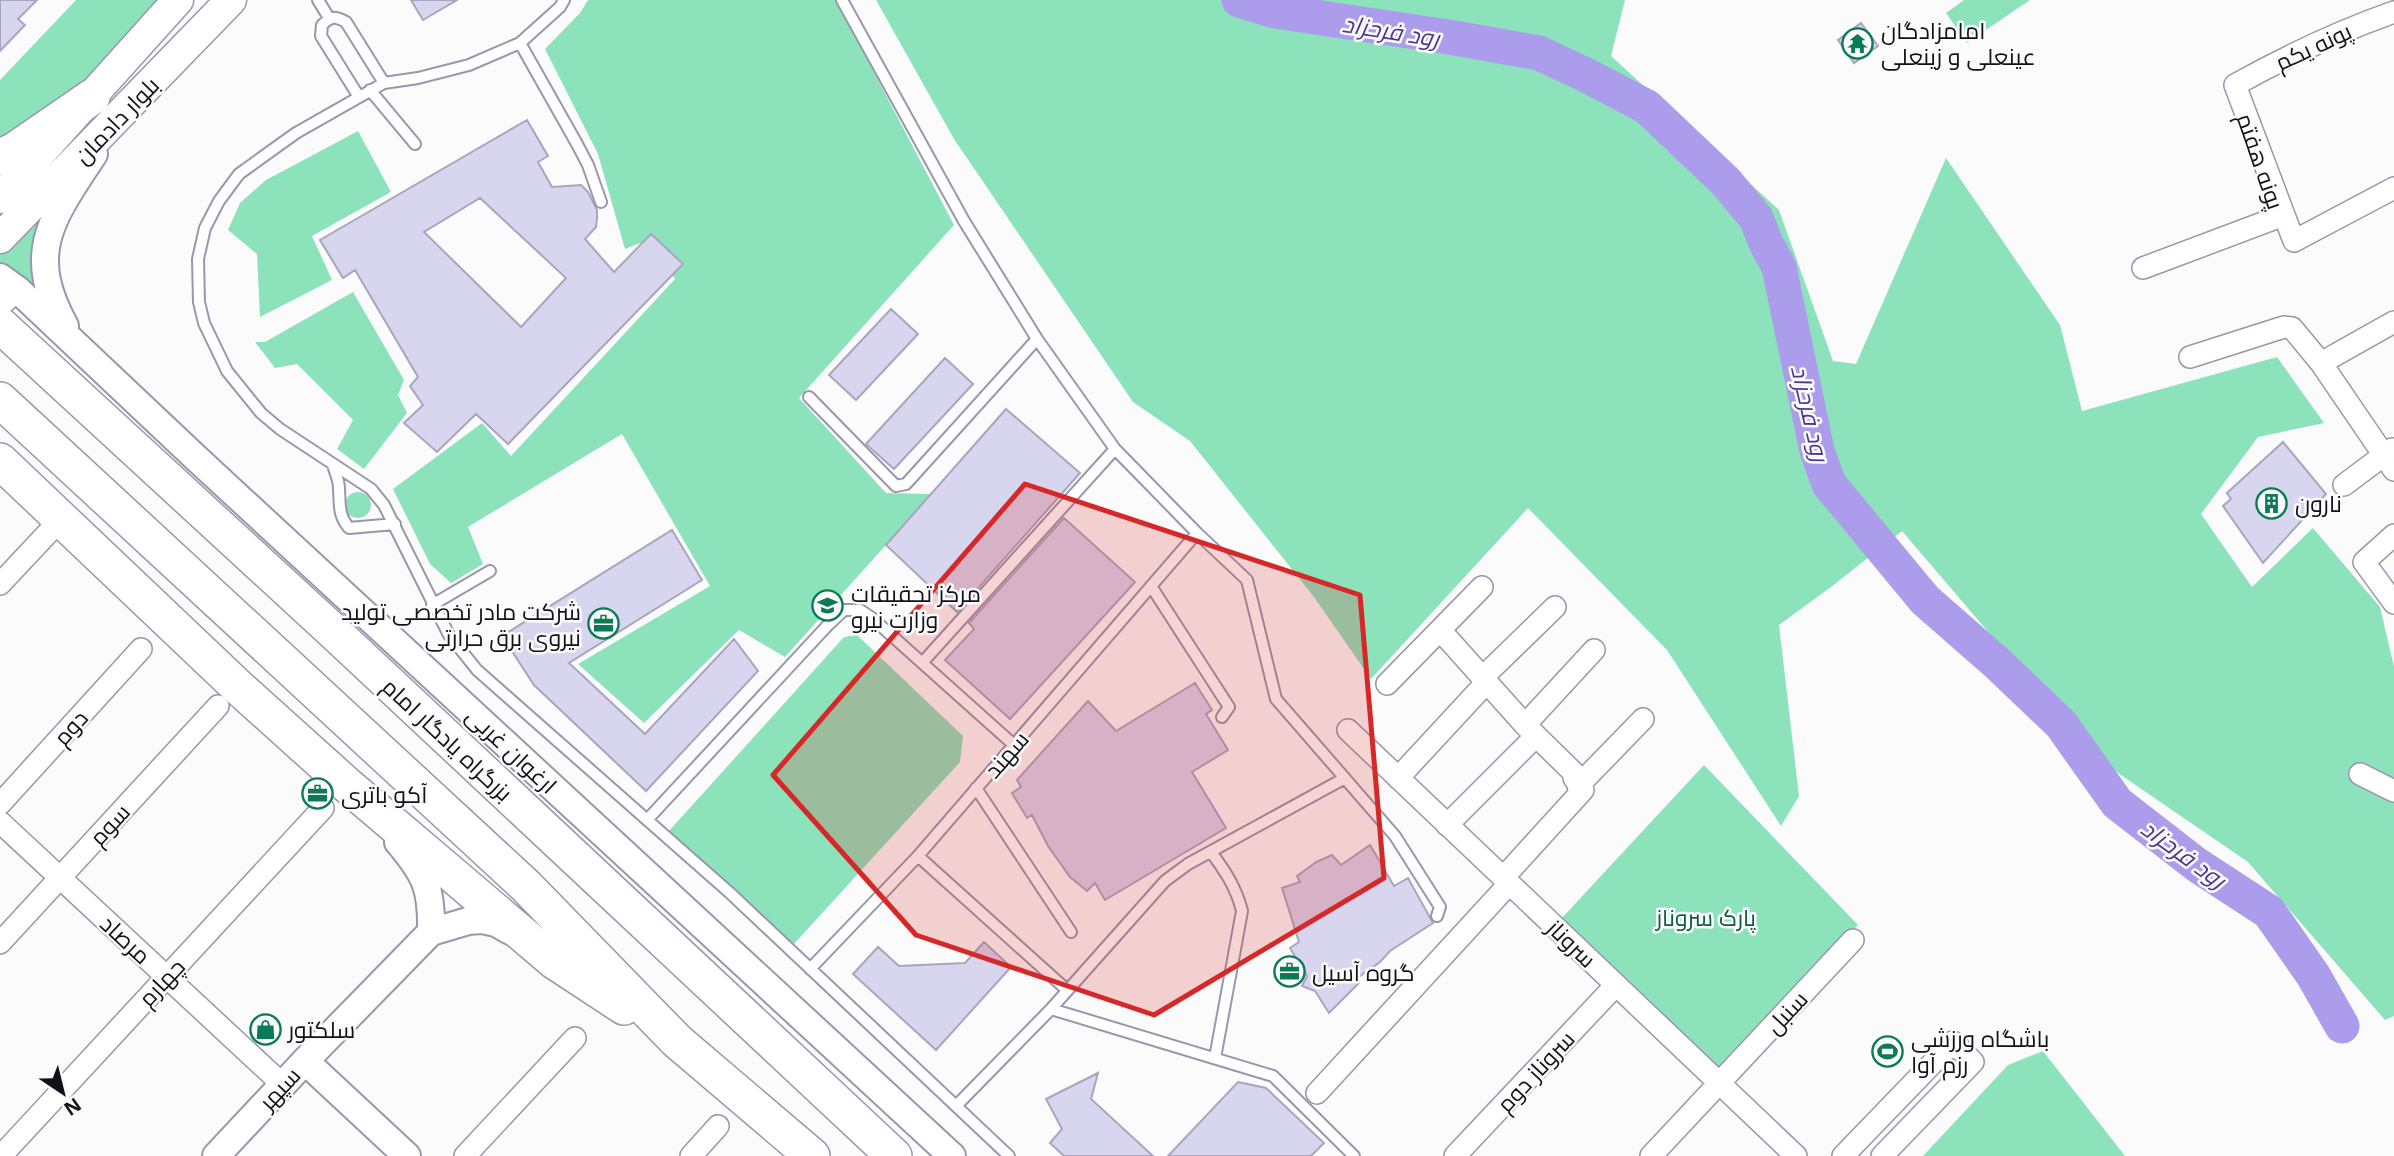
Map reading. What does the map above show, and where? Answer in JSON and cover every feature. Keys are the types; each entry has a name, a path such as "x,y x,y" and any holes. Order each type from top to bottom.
{"highway":[{"path":"0,157 103,110"},
{"name":"بزرگراه یادگار امام","path":"0,324 894,1156"},
{"path":"0,400 526,886 677,1041 812,1156"},
{"path":"0,461 237,686 335,797 554,961 677,1041"}],"main road":[{"name":"بلوار دادمان","path":"0,238 103,110 178,0"},
{"name":"بلوار دادمان","path":"0,198 231,0"}],"street":[{"name":"پونه یکم","path":"2235,85 2291,53 2394,12"},
{"name":"پونه هفتم","path":"2143,268 2284,215 2235,85"},
{"name":"ارغوان غربی","path":"74,343 48,291 45,250 52,225 103,110"},
{"path":"2284,215 2294,241 2394,188"},
{"name":"ارغوان غربی","path":"6,291 74,343 951,1156"},
{"path":"2321,363 2394,322"},
{"path":"2190,357 2284,327 2292,328 2390,458 2344,485"},
{"path":"0,584 61,519"},
{"path":"2394,535 2364,562 2394,603"},
{"path":"1387,684 1482,587"},
{"path":"1398,778 1484,681 1555,607"},
{"path":"1317,1093 1506,881 1583,790 1578,786 1574,773 1484,681 1440,630"},
{"name":"دوم","path":"0,804 141,649"},
{"path":"1447,825 1531,730 1594,650"},
{"name":"سوم","path":"0,943 218,706"},
{"path":"1578,786 1643,719"},
{"name":"سروناز","path":"1348,730 1796,1156"},
{"path":"2360,774 2394,791"},
{"path":"335,797 403,849 422,874 432,902 431,932"},
{"name":"چهارم","path":"1,1156 335,797"},
{"name":"مرصاد","path":"0,822 282,1084"},
{"name":"سپهر","path":"216,1156 304,1061 431,932 468,921 496,923 554,961"},
{"name":"سنبل","path":"1651,1156 1853,940"},
{"name":"سروناز دوم","path":"1455,1156 1616,985"},
{"path":"465,1156 575,1038"},
{"path":"1843,1156 1953,1042 1973,1062 1882,1156"},
{"path":"304,1061 407,1156"},
{"path":"691,1156 718,1126"}],"lane":[{"path":"318,0 329,18"},
{"path":"565,0 520,43 469,65 418,78 384,83 296,134 239,174 219,201 205,228 198,259 197,283 204,323 227,371 261,413 280,429 371,489 384,505 432,605 449,635 477,670 730,893 1009,1156"},
{"path":"842,0 964,221 1037,339 1115,449 1247,580 1276,699 1395,836 1440,907 1437,916"},
{"path":"359,97 321,36 322,24 329,18 337,17 346,22 384,83"},
{"path":"520,43 588,165 601,202"},
{"path":"370,90 415,144"},
{"path":"809,397 896,486 906,484 1037,339"},
{"path":"922,663 1115,449"},
{"path":"333,465 339,485 338,509 349,528 395,524"},
{"name":"سهند","path":"810,969 918,856 1197,533"},
{"path":"432,605 491,571"},
{"path":"1151,586 1229,707 1223,717"},
{"path":"647,820 827,625 844,610 860,610 1014,745"},
{"path":"956,1106 1051,1009 1165,881 1188,864 1345,778"},
{"path":"976,788 1071,932"},
{"path":"1211,852 1238,892 1242,911 1215,1058"},
{"path":"918,856 1067,990"},
{"path":"1051,1009 1273,1076 1354,1156"}],"highlighted area":[{"path":"1025,484 1360,595 1384,878 1154,1015 916,935 773,775"}],"green space":[{"path":"76,0 158,0 68,99 0,142 0,80"},
{"path":"588,0 836,0 954,225 799,398 886,493 932,494 785,657 739,630 644,723 578,664 710,586 622,434 468,527 483,564 451,583 430,564 393,489 482,423 511,456 675,279 648,240 625,249 598,154 545,49 580,13"},
{"path":"876,0 1625,0 1611,56 1779,210 1833,361 1856,364 1946,158 2060,325 2082,411 2277,357 2324,423 2258,437 2201,514 2252,587 2313,528 2380,607 2394,667 2394,1016 2385,1020 2248,862 2096,758 1902,531 1779,625 1799,796 1781,826 1667,650 1528,508 1371,679 1314,597 1190,441 1133,402 954,139"},
{"path":"1964,0 2030,0 1967,43 1946,13"},
{"path":"358,131 391,192 312,236 332,280 260,317 257,254 228,230 240,203 266,180"},
{"path":"68,181 45,295 0,268 0,254"},
{"path":"353,292 404,380 398,395 407,413 364,469 337,449 353,420 297,364 275,368 255,342 265,342"},
{"path":"358,492 367,496 371,505 367,514 358,518 349,514 345,505 349,496"},
{"path":"857,635 963,736 960,762 794,944 669,831 844,637"},
{"name":"پارک سروناز","path":"1704,765 1858,925 1717,1071 1560,920"},
{"path":"2043,1051 2125,1156 1923,1156 2008,1065"}],"building":[{"path":"0,0 37,0 18,19 25,25 0,51"},
{"path":"411,0 457,0 423,20"},
{"name":"امامزادگان عینعلی و زینعلی","path":"1861,23 1878,46 1854,63 1838,40"},
{"path":"527,120 548,156 538,162 552,187 581,185 588,192 597,210 597,218 596,227 585,239 614,272 651,234 683,264 508,444 476,414 437,452 404,423 423,405 410,386 418,377 355,270 343,278 320,240","holes":["480,198 566,278 521,327 424,232"]},
{"path":"891,309 918,334 856,400 829,375"},
{"path":"945,358 973,384 894,469 866,444"},
{"path":"1006,409 1080,473 957,612 886,545"},
{"name":"نارون","path":"2283,442 2326,494 2263,563 2223,506 2231,499 2227,493"},
{"path":"1064,518 1135,582 1010,719 945,660 974,629 969,623"},
{"path":"672,530 702,580 569,663 645,734 734,639 758,671 646,791 534,685 502,636"},
{"path":"1195,683 1212,710 1206,714 1228,750 1192,772 1226,828 1105,900 1095,883 1087,891 1070,877 1048,846 1032,815 1027,818 1012,793 1021,787 1017,780 1088,701 1116,731"},
{"path":"1370,845 1394,886 1408,878 1433,923 1390,951 1380,962 1356,979 1359,983 1329,1013 1315,991 1302,986 1307,976 1290,948 1299,942 1282,888 1300,882 1297,876 1316,862 1332,855 1341,865"},
{"path":"984,942 1011,967 936,1050 853,974 878,947 899,966 965,963"},
{"path":"1098,1073 1091,1099 1153,1156 1064,1156 1050,1143 1062,1129 1046,1099"},
{"path":"1238,1082 1266,1088 1324,1143 1311,1156 1168,1156"}],"waterway":[{"name":"رود فرحزاد","path":"1239,0 1275,11 1539,53 1647,107 1726,182 1756,218 1779,267 1817,451 1829,484 1925,600 2061,724 2117,803 2197,865 2269,912 2313,975 2342,1026"}],"place":[{"name":"امامزادگان عینعلی و زینعلی","path":"1858,43"},
{"name":"نارون","path":"2272,503"},
{"name":"مرکز تحقیقات وزارت نیرو","path":"828,606"},
{"name":"شرکت مادر تخصصی تولید نیروی برق حرارتی","path":"604,624"},
{"name":"آکو باتری","path":"318,794"},
{"name":"گروه آسیل","path":"1289,972"},
{"name":"سلکتور","path":"265,1029"},
{"name":"باشگاه ورزشی رزم آوا","path":"1888,1051"}]}
